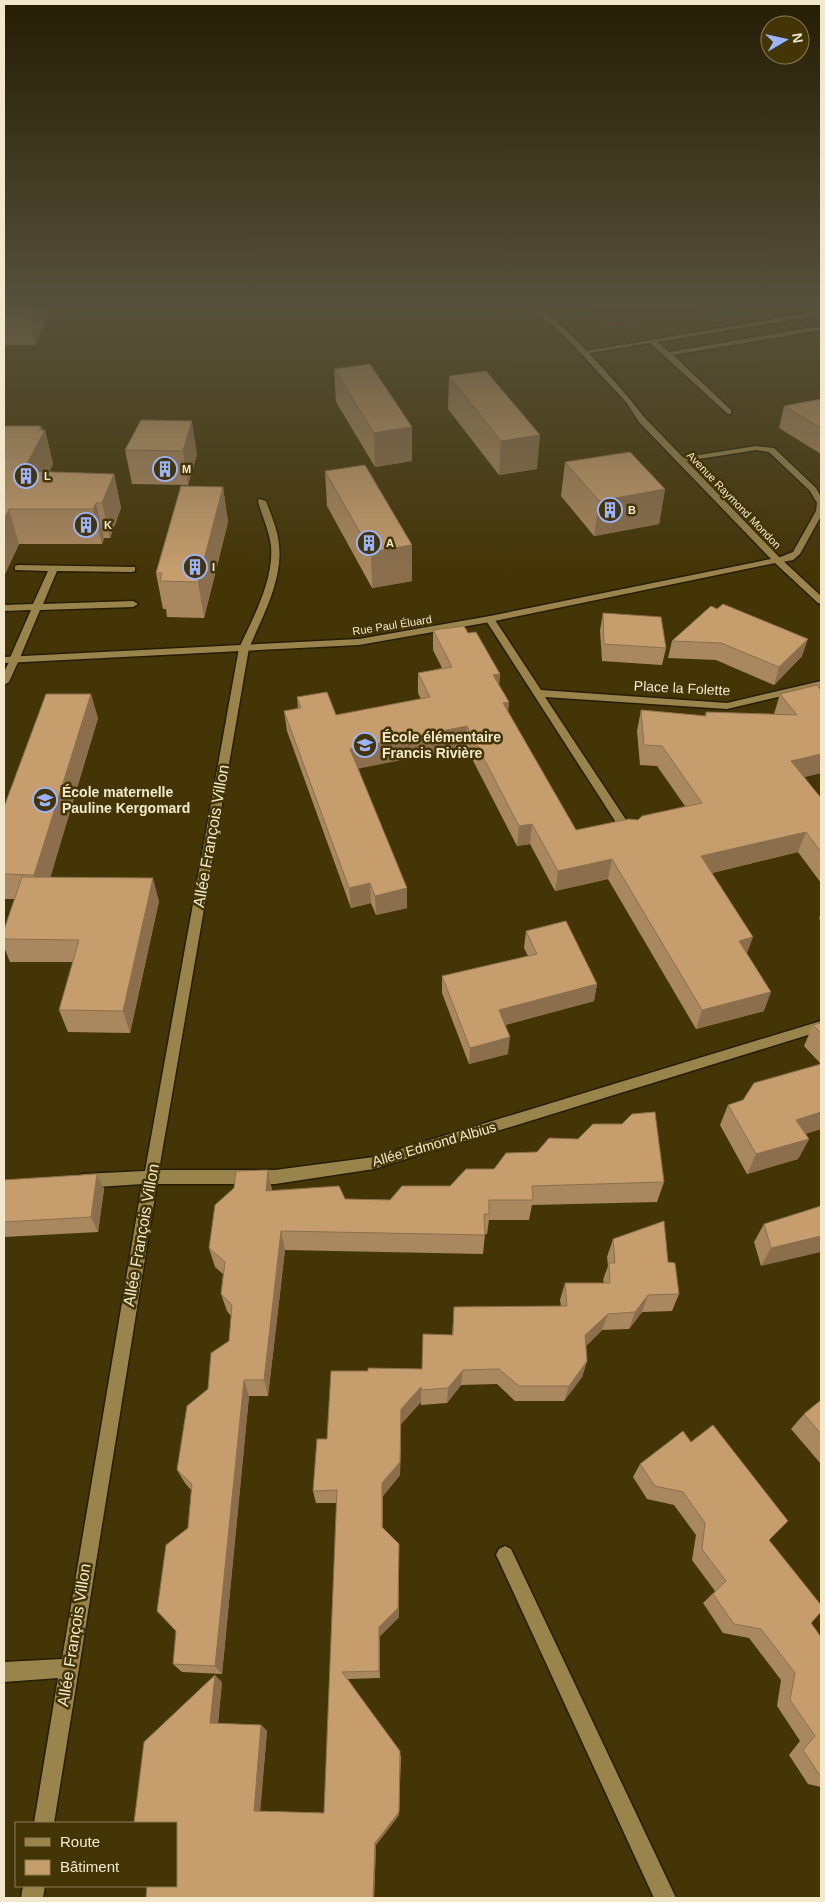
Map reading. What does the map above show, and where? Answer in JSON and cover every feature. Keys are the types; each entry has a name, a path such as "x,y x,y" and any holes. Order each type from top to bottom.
{"street":[{"name":"Avenue Raymond Mondon","path":"623,395 642,420 680,460 777,560 821,601"},
{"path":"710,395 728,412"},
{"name":"Rue Paul Éluard","path":"9,660 359,642 490,619 790,558 796,554 820,511 821,503 813,490 776,453 763,448 680,460"},
{"name":"Allée François Villon","path":"44,1822 151,1177 244,648 274,569 275,547 262,501"},
{"path":"18,568 132,569"},
{"path":"4,682 9,660 38,607 53,569"},
{"path":"4,608 133,604"},
{"path":"490,619 630,835"},
{"name":"Place la Folette","path":"539,693 727,706 821,684"},
{"name":"Allée Edmond Albius","path":"72,1182 151,1177 275,1177 374,1163 821,1026"},
{"path":"505,1554 664,1898"},
{"path":"4,1672 69,1668"}],"building":[{"path":"350,395 391,395 412,427 374,433"},
{"path":"464,395 506,395 540,435 501,441"},
{"path":"821,399 821,428 784,406"},
{"path":"141,420 192,421 183,451 125,450"},
{"path":"4,426 41,426 39,430 45,430 23,471 114,474 102,503 96,503 93,509 9,509 4,519"},
{"path":"630,452 665,489 599,501 565,462"},
{"path":"365,465 412,545 371,552 325,471"},
{"path":"181,486 223,487 198,582 160,581 162,573 156,573"},
{"path":"723,604 808,639 779,667 721,643 672,641 711,606 717,609"},
{"path":"603,613 661,617 666,648 604,644"},
{"path":"464,626 468,633 476,632 500,674 493,675 509,702 503,703 576,830 629,819 638,820 642,816 702,803 662,746 644,745 641,710 706,716 706,712 797,715 780,694 817,685 821,690 821,754 791,761 821,798 821,852 806,832 701,856 753,937 739,941 771,992 702,1010 612,859 558,871 532,824 519,826 467,726 350,749 407,888 375,896 370,883 349,888 284,711 301,708 297,697 327,692 336,715 430,697 418,673 452,667 433,630"},
{"path":"46,694 91,694 34,875 4,874 4,807"},
{"path":"22,877 153,878 123,1011 59,1010 79,940 4,939 4,930"},
{"path":"566,921 597,984 499,1010 510,1037 470,1048 442,976 537,954 526,931"},
{"path":"821,1023 821,1033 813,1025"},
{"path":"821,1064 821,1112 796,1120 809,1139 756,1154 728,1105 743,1100 754,1083"},
{"path":"655,1112 664,1182 532,1186 533,1200 489,1200 489,1214 484,1214 485,1235 281,1231 264,1380 244,1380 215,1666 173,1664 176,1631 157,1611 166,1545 188,1528 192,1484 177,1470 187,1406 208,1389 211,1353 229,1341 232,1305 221,1294 225,1262 209,1248 215,1205 234,1188 236,1171 268,1170 266,1191 339,1186 345,1199 390,1200 402,1186 450,1186 466,1169 494,1169 506,1153 537,1152 549,1138 578,1139 593,1124 622,1124 632,1114"},
{"path":"97,1174 91,1217 4,1222 4,1180"},
{"path":"821,1206 821,1236 771,1248 764,1224"},
{"path":"664,1221 668,1262 675,1263 679,1294 648,1295 635,1312 608,1314 585,1335 587,1361 569,1386 519,1386 499,1369 463,1370 448,1388 421,1390 421,1387 401,1409 400,1462 382,1483 382,1527 399,1544 398,1608 379,1627 379,1671 342,1672 400,1751 399,1812 375,1843 373,1898 146,1898 147,1887 178,1887 178,1822 134,1822 144,1742 215,1675 210,1723 261,1725 254,1811 324,1813 337,1490 313,1491 317,1439 327,1439 331,1371 368,1371 368,1368 422,1369 423,1334 453,1335 454,1307 567,1306 565,1283 610,1283 609,1263 615,1263 613,1239"},
{"path":"821,1400 821,1434 804,1414"},
{"path":"713,1425 788,1521 769,1540 821,1605 821,1612 811,1623 821,1637 821,1777 803,1750 815,1736 790,1700 795,1673 761,1629 734,1624 713,1594 726,1581 702,1549 705,1523 683,1492 655,1486 640,1464 683,1431 691,1442"}],"place":[{"name":"M","path":"165,469"},
{"name":"L","path":"26,476"},
{"name":"B","path":"610,510"},
{"name":"K","path":"86,525"},
{"name":"A","path":"369,543"},
{"name":"I","path":"195,567"},
{"name":"École élémentaire Francis Rivière","path":"365,745"},
{"name":"École maternelle Pauline Kergomard","path":"45,800"}]}
